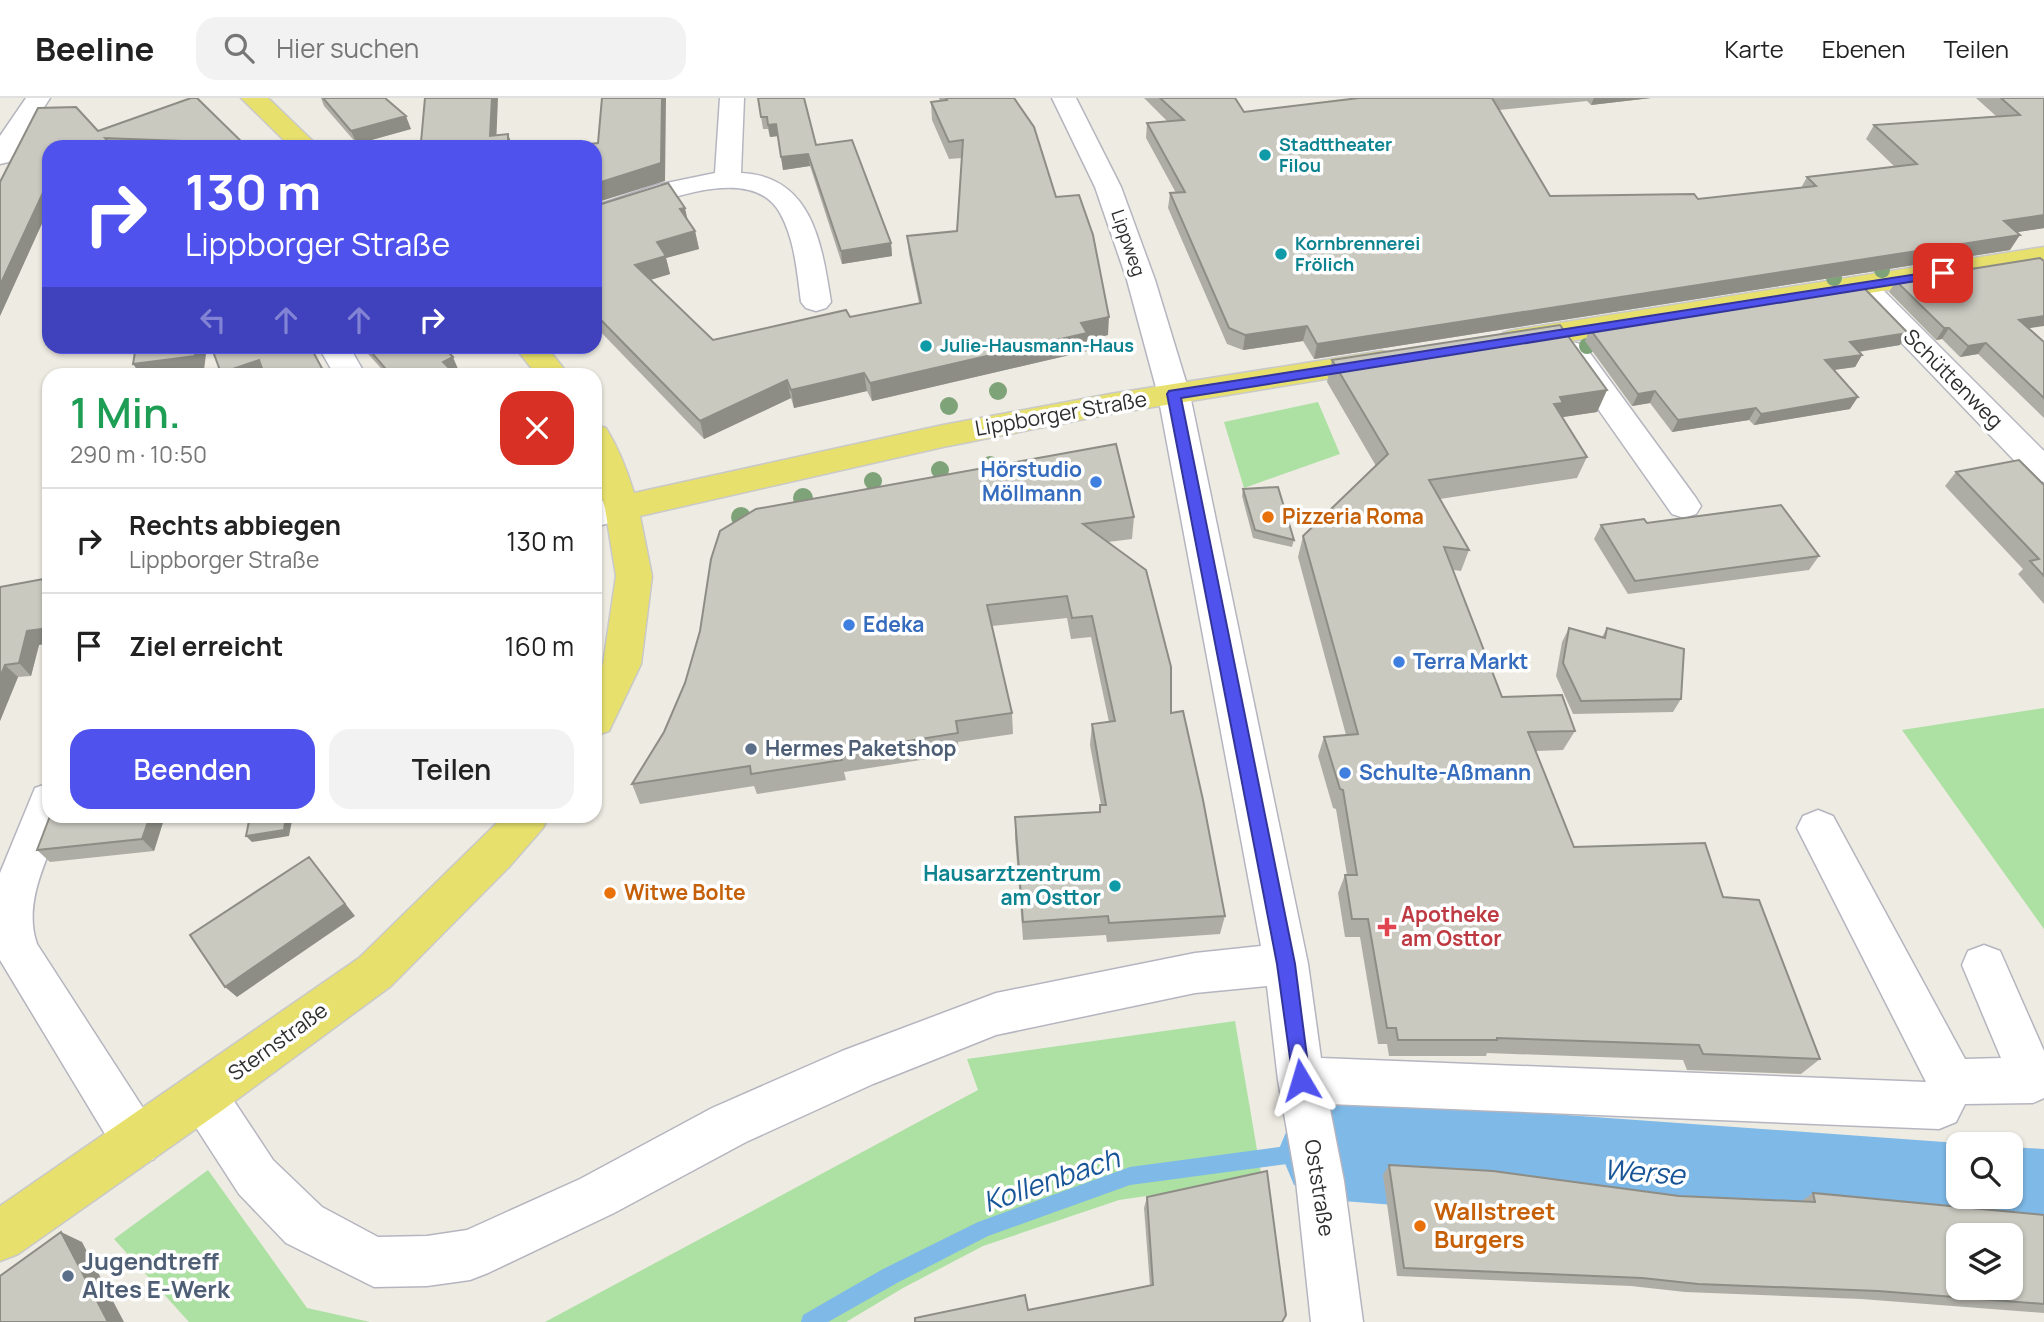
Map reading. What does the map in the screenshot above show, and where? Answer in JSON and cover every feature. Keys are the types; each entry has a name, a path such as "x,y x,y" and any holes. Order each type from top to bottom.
{"main road":[{"path":"253,98 298,140"},
{"path":"1489,344 2044,256"},
{"path":"536,354 547,368"},
{"name":"Lippborger Straße","path":"608,511 943,436 1174,394 1410,356"},
{"path":"602,449 606,457 608,511 634,576 622,664 602,705"},
{"name":"Sternstraße","path":"0,1236 203,1096 375,972 522,823"}],"street":[{"path":"0,156 38,98"},
{"path":"728,179 727,156 735,119 732,98"},
{"name":"Lippweg","path":"1064,98 1108,187 1141,280 1174,394"},
{"path":"602,213 677,188 728,179 769,189 786,201 809,254 816,302"},
{"name":"Schüttenweg","path":"1863,286 2044,471"},
{"path":"1560,333 1685,506"},
{"name":"Oststraße","path":"1174,394 1286,964 1301,1080 1320,1181 1337,1322"},
{"path":"42,818 12,897 10,929 19,954 137,1142"},
{"path":"1818,828 1952,1082"},
{"path":"203,1096 256,1177 304,1224 374,1262 428,1261 470,1255 597,1196 729,1125 858,1067 996,1014 1195,973 1286,964"},
{"path":"1952,1082 2034,1080 1984,965"},
{"path":"1301,1080 1939,1107 1952,1082"}],"green space":[{"path":"1318,402 1340,454 1244,488 1224,422"},
{"path":"2044,708 2044,929 1902,730"},
{"path":"1235,1021 1262,1179 1119,1200 983,1246 846,1322 545,1322 978,1090 967,1059"},
{"path":"208,1170 307,1308 370,1322 189,1322 114,1239"}],"building":[{"path":"197,98 240,140 42,140 42,195 0,285 0,182 38,108 76,107 98,131"},
{"path":"323,98 385,98 406,116 351,131"},
{"path":"425,98 492,98 490,136 508,134 508,140 421,140"},
{"path":"602,98 662,98 661,163 602,182 602,140 598,140"},
{"path":"758,98 804,98 816,145 852,140 891,243 841,251 808,154 781,157 776,124 768,125 767,117 761,117"},
{"path":"946,98 1014,98 1034,127 1056,197 1079,195 1093,235 1109,317 1081,323 1087,333 870,383 864,373 791,390 787,380 700,421 602,321 602,204 668,183 685,208 680,209 695,231 657,242 666,256 635,265 713,340 846,310 850,317 921,303 907,236 957,231 963,140 949,142 931,102 947,100"},
{"path":"1160,98 1235,98 1244,112 1359,98 1492,98 1550,196 1694,194 1698,199 1816,186 1807,177 1917,164 1874,125 2020,115 2001,98 2044,98 2044,215 2004,221 2020,235 1317,344 1307,326 1245,335 1229,328 1170,193 1185,192 1147,123 1184,120"},
{"path":"2040,258 2044,261 2044,316 2019,320 2044,342 2044,398 1986,343 1968,346 1949,328 1944,328 1896,281"},
{"path":"1862,286 1908,333 1850,342 1862,355 1825,360 1858,397 1761,414 1756,408 1678,420 1655,391 1638,394 1590,329"},
{"path":"1560,325 1607,390 1560,397 1563,403 1554,404 1587,457 1429,480 1469,550 1444,547 1502,697 1562,695 1575,731 1528,732 1574,847 1705,843 1723,897 1759,900 1820,1059 1703,1054 1699,1045 1497,1038 1398,1040 1396,1028 1387,1028 1368,919 1352,919 1345,875 1357,875 1343,790 1340,789 1324,737 1358,734 1303,536 1388,454 1332,360"},
{"path":"135,354 195,354 195,356 133,364"},
{"path":"214,354 314,354 322,368 262,368 259,360 236,368 219,368"},
{"path":"373,354 450,354 453,357 443,362 449,368 385,368"},
{"path":"1116,444 1134,517 1083,524 1146,570 1171,667 1171,713 1183,711 1225,916 1109,923 1108,916 1023,922 1015,817 1100,812 1100,805 1106,805 1092,724 1115,721 1092,616 1072,618 1067,596 987,605 1012,713 956,721 958,733 840,752 842,760 751,774 750,766 632,784 664,732 685,683 700,631 711,559 720,531 756,509"},
{"path":"2019,460 2044,485 2044,576 2030,561 2039,559 1956,472"},
{"path":"1278,487 1294,540 1255,530 1243,489"},
{"path":"1781,505 1819,556 1635,581 1601,525 1644,519 1647,523"},
{"path":"42,579 42,629 27,631 19,663 5,665 0,677 0,587"},
{"path":"1569,628 1605,638 1607,628 1684,649 1681,699 1581,701 1563,663"},
{"path":"47,823 148,823 142,839 37,850"},
{"path":"249,823 285,823 284,830 246,836"},
{"path":"309,857 345,904 225,987 190,935"},
{"path":"1389,1165 1493,1171 1679,1196 1815,1202 1813,1193 1946,1206 1946,1209 1981,1209 2044,1215 2044,1304 1993,1300 2023,1300 2023,1223 1946,1223 1946,1296 1698,1284 1642,1278 1404,1268"},
{"path":"1267,1171 1286,1315 1282,1322 915,1322 915,1318 1025,1295 1028,1310 1153,1285 1147,1197"},
{"name":"Jugendtreff Altes E-Werk","path":"61,1232 108,1322 0,1322 0,1276"}],"waterway":[{"name":"Werse","path":"1330,1149 1946,1195"},
{"name":"Kollenbach","path":"810,1322 890,1276 984,1228 1130,1176 1310,1152"},
{"name":"Werse","path":"2023,1200 2044,1202"}],"place":[{"name":"Stadttheater Filou","path":"1265,155"},
{"name":"Kornbrennerei Frölich","path":"1281,254"},
{"name":"Julie-Hausmann-Haus","path":"926,346"},
{"name":"Hörstudio Möllmann","path":"1096,482"},
{"name":"Pizzeria Roma","path":"1268,517"},
{"name":"Edeka","path":"849,625"},
{"name":"Terra Markt","path":"1399,662"},
{"name":"Hermes Paketshop","path":"751,749"},
{"name":"Schulte-Aßmann","path":"1345,773"},
{"name":"Hausarztzentrum am Osttor","path":"1115,886"},
{"name":"Witwe Bolte","path":"610,893"},
{"name":"Apotheke am Osttor","path":"1387,927"},
{"name":"Wallstreet Burgers","path":"1420,1226"},
{"name":"Jugendtreff Altes E-Werk","path":"68,1276"}],"route":[{"path":"1301,1080 1286,964 1174,394 1943,273"}]}
